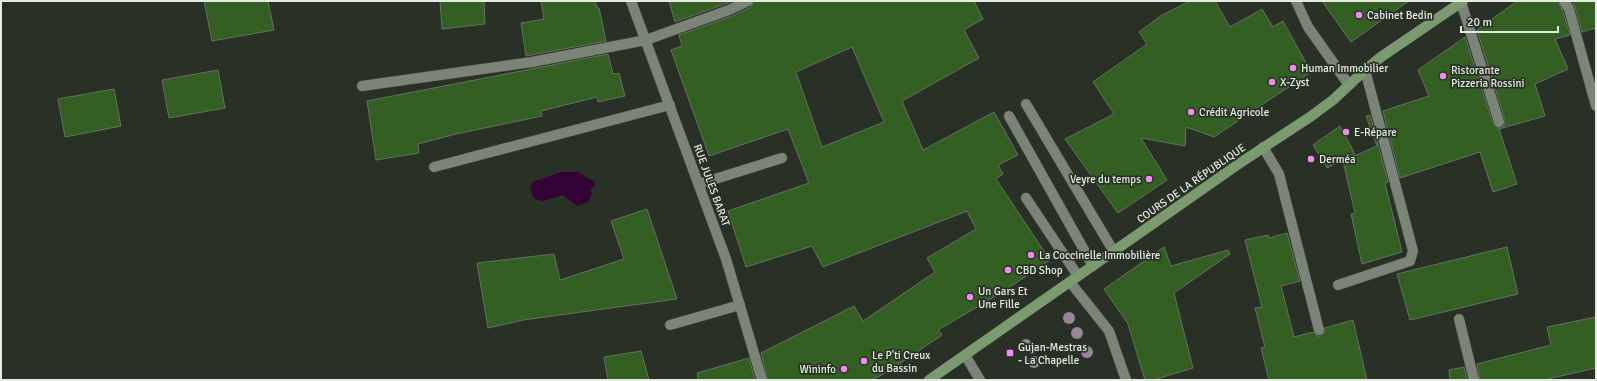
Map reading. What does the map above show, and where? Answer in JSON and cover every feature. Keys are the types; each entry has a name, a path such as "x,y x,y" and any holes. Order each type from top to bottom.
{"main road":[{"name":"COURS DE LA RÉPUBLIQUE","path":"929,380 1263,147 1310,117 1333,100 1381,57 1462,2"}],"street":[{"name":"RUE JULES BARAT","path":"631,1 726,259 762,380"},
{"path":"362,86 532,62 646,40 730,10 748,1"},
{"path":"1296,1 1308,27 1349,85"},
{"path":"1564,1 1568,9 1596,106"},
{"path":"1462,2 1499,122"},
{"path":"1338,285 1410,262 1413,251 1365,70"},
{"path":"1026,104 1114,252"},
{"path":"434,167 670,106"},
{"path":"1009,116 1093,266"},
{"path":"1263,147 1279,174 1319,330"},
{"path":"698,184 782,158"},
{"path":"1026,198 1074,279 1109,332 1126,380"},
{"path":"670,325 740,305"},
{"path":"1459,318 1474,380"},
{"path":"965,355 980,380"}],"shaded area":[{"path":"561,172 578,172 594,181 595,186 590,189 592,194 588,202 577,206 563,195 543,201 534,199 530,188 533,182"}],"building":[{"path":"204,1 268,1 274,30 212,41"},
{"path":"440,1 484,1 485,24 442,29"},
{"path":"541,1 595,1 597,8 599,8 606,41 526,56 521,23 544,19"},
{"path":"669,1 733,1 675,22"},
{"path":"754,1 974,1 983,19 964,30 979,58 902,101 923,150 994,112 1018,155 998,165 1003,174 996,179 1050,260 1001,293 938,330 942,335 887,372 872,380 768,380 761,353 854,306 863,321 935,272 927,258 976,229 967,211 823,267 812,246 746,267 728,211 809,183 788,129 709,156 671,50 682,46 679,35 732,16 751,7","holes":["852,47 884,122 822,147 796,72"]},
{"path":"1190,1 1215,1 1230,27 1262,9 1273,27 1283,21 1311,72 1214,137 1186,127 1185,146 1141,138 1167,180 1118,213 1065,139 1114,114 1093,82 1147,44 1139,32 1162,15"},
{"path":"1322,1 1409,1 1351,42"},
{"path":"1517,1 1558,1 1570,35 1555,39 1568,69 1535,84 1545,116 1499,129 1517,184 1493,192 1480,152 1400,178 1383,111 1429,96 1418,70 1465,37 1493,124 1498,128 1504,126 1505,120 1477,30"},
{"path":"1572,1 1596,1 1596,28 1582,32"},
{"path":"608,54 613,74 619,73 625,96 598,102 597,97 541,111 542,116 456,134 418,144 419,153 376,160 367,101"},
{"path":"218,70 225,108 169,118 162,80"},
{"path":"114,89 121,126 65,137 58,99"},
{"path":"1370,115 1388,182 1385,183 1402,252 1362,264 1351,214 1355,213 1343,161 1377,146 1366,116"},
{"path":"1340,126 1355,154 1327,168 1313,145"},
{"path":"647,209 677,299 523,320 488,328 477,263 554,254 560,280 624,259 611,221"},
{"path":"1287,233 1300,281 1281,286 1294,337 1313,332 1317,336 1321,336 1325,332 1325,328 1353,320 1367,380 1269,380 1261,348 1265,347 1255,308 1262,307 1245,240 1268,235 1269,238"},
{"path":"1164,247 1171,266 1228,250 1230,254 1174,293 1193,368 1153,380 1145,380 1128,324 1104,289"},
{"path":"1507,247 1518,294 1410,320 1397,274"},
{"path":"1596,317 1596,368 1543,380 1480,380 1477,364 1551,345 1547,327"},
{"path":"641,351 649,380 608,380 604,357"},
{"path":"749,358 755,380 698,380 697,373"},
{"path":"1464,367 1467,380 1450,380 1449,370"}],"place":[{"name":"Cabinet Bedin","path":"1359,15"},
{"name":"Human Immobilier","path":"1293,68"},
{"name":"Ristorante Pizzeria Rossini","path":"1443,76"},
{"name":"X-Zyst","path":"1272,82"},
{"name":"Crédit Agricole","path":"1191,112"},
{"name":"E-Répare","path":"1346,132"},
{"name":"Derméa","path":"1311,159"},
{"name":"Veyre du temps","path":"1149,179"},
{"name":"La Coccinelle Immobilière","path":"1031,255"},
{"name":"CBD Shop","path":"1008,270"},
{"name":"Un Gars Et Une Fille","path":"970,297"},
{"name":"Gujan-Mestras - La Chapelle","path":"1010,353"},
{"name":"Le P'ti Creux du Bassin","path":"864,361"},
{"name":"Wininfo","path":"844,369"}]}
